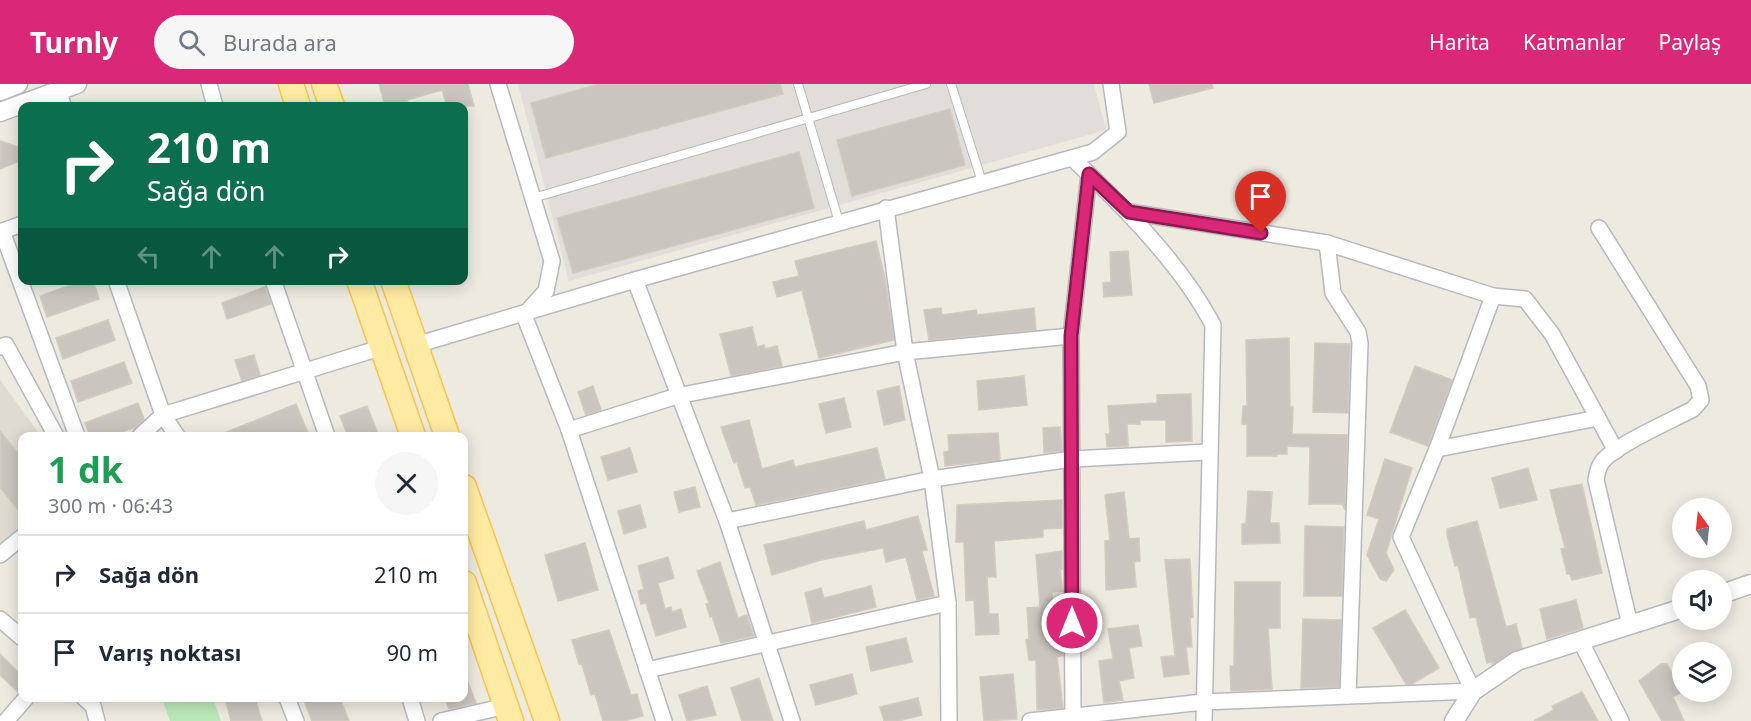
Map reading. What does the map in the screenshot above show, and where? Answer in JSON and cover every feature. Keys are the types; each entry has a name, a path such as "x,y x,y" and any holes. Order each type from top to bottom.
{"main road":[{"path":"291,84 297,102"},
{"path":"361,285 412,432"},
{"path":"395,285 446,432"},
{"path":"468,498 547,721"},
{"path":"468,595 508,713"}],"street":[{"path":"0,91 18,84"},
{"path":"32,102 58,94 76,84"},
{"path":"210,84 214,102"},
{"path":"498,84 552,261 546,291 524,315"},
{"path":"416,345 886,208 1093,152 1118,132 1111,84"},
{"path":"0,112 18,106"},
{"path":"1072,158 1129,212 1202,304 1213,325 1208,452 1204,721"},
{"path":"1073,716 1071,336 1089,174"},
{"path":"886,208 905,352 932,479 948,603 949,721"},
{"path":"1129,212 1327,243 1493,296 1525,299 1552,334 1616,451"},
{"path":"18,226 1,232 18,278"},
{"path":"1599,228 1698,386 1701,400 1693,409 1616,451 1602,462 1596,480 1630,625"},
{"path":"1327,243 1333,293 1358,332 1360,344 1348,696"},
{"path":"635,280 677,396 727,521 792,721"},
{"path":"21,285 76,432"},
{"path":"118,285 163,415 174,432"},
{"path":"275,285 326,432"},
{"path":"1473,691 1401,537 1437,448 1493,296"},
{"path":"524,315 569,430 664,721"},
{"path":"569,430 677,396 905,352 1071,336"},
{"path":"0,347 6,345 19,365 54,432"},
{"path":"144,432 163,415 383,347"},
{"path":"1437,448 1598,418"},
{"path":"727,521 932,479 1071,459 1208,452"},
{"path":"0,555 18,540"},
{"path":"1732,591 1751,584"},
{"path":"647,670 768,645 948,603"},
{"path":"1454,721 1473,691 1517,661 1672,612"},
{"path":"0,619 18,635"},
{"path":"1580,640 1621,721"},
{"path":"1030,721 1203,702 1473,691"},
{"path":"6,721 23,702"},
{"path":"88,702 93,706 98,721"},
{"path":"289,702 296,721"},
{"path":"411,702 417,721"},
{"path":"441,721 508,713"}],"lane":[{"path":"798,84 839,222"},
{"path":"533,198 926,84"},
{"path":"951,84 982,182"}],"shaded area":[{"path":"518,84 1094,84 1106,130 569,281"},
{"path":"0,380 38,432 18,432 18,529 0,544"}],"green space":[{"path":"163,702 214,702 221,721 170,721"}],"building":[{"path":"379,84 468,84 474,106 468,106 468,102 446,102 442,90 407,100 408,102 384,102"},
{"path":"599,84 780,84 783,94 546,158 531,103"},
{"path":"1149,84 1212,84 1213,88 1154,103"},
{"path":"950,109 965,165 852,196 837,140"},
{"path":"0,141 18,147 18,162 0,169"},
{"path":"799,152 814,208 573,273 557,218"},
{"path":"876,241 885,278 894,340 819,358 802,290 777,297 773,282 799,276 795,261"},
{"path":"1128,251 1132,295 1104,297 1103,283 1111,282 1110,252"},
{"path":"72,285 95,285 99,299 47,317 40,296"},
{"path":"265,287 271,304 227,319 222,303"},
{"path":"941,308 942,315 976,310 977,315 1034,308 1036,330 929,340 924,310"},
{"path":"108,320 115,340 63,359 56,338"},
{"path":"752,327 757,347 764,345 765,349 777,346 782,366 731,376 720,334"},
{"path":"1289,338 1290,407 1293,407 1292,434 1347,435 1345,510 1342,504 1309,504 1310,447 1287,446 1287,454 1277,454 1277,456 1247,456 1247,424 1242,424 1243,406 1247,406 1246,340"},
{"path":"1315,343 1350,344 1348,413 1313,412"},
{"path":"254,355 260,375 242,381 235,360"},
{"path":"124,362 132,383 78,402 71,381"},
{"path":"1415,366 1452,380 1428,446 1390,432"},
{"path":"1024,376 1027,405 979,410 977,381"},
{"path":"593,386 601,410 586,415 578,392"},
{"path":"899,386 905,420 884,425 877,391"},
{"path":"1191,394 1192,441 1166,442 1166,420 1140,420 1140,424 1127,424 1128,446 1107,447 1106,434 1110,434 1108,406 1157,403 1157,395"},
{"path":"844,398 851,427 826,433 819,404"},
{"path":"138,403 144,419 136,427 122,432 88,432 85,423"},
{"path":"296,404 308,432 227,432"},
{"path":"367,406 377,432 346,432 340,416"},
{"path":"749,420 762,469 793,460 795,467 877,448 885,479 756,505 750,487 745,488 737,462 734,463 721,427"},
{"path":"1060,427 1062,451 1044,453 1043,428"},
{"path":"0,431 18,453 18,510 0,487"},
{"path":"998,433 1000,460 945,466 944,452 949,451 948,435"},
{"path":"630,448 637,472 608,480 601,457"},
{"path":"1385,459 1412,468 1386,553 1394,570 1386,581 1380,579 1367,555 1379,519 1367,515"},
{"path":"1528,468 1537,500 1500,508 1492,478"},
{"path":"1582,484 1602,573 1572,580 1570,574 1567,574 1561,549 1565,548 1550,490"},
{"path":"695,487 700,507 679,512 674,492"},
{"path":"1248,491 1272,492 1270,523 1279,523 1280,543 1242,544 1242,524 1246,524"},
{"path":"1124,492 1129,539 1139,538 1140,561 1134,562 1136,587 1106,590 1105,541 1110,540 1105,495"},
{"path":"1062,500 1062,528 1043,529 1043,537 994,541 996,577 987,577 989,614 998,614 999,634 976,635 974,600 966,601 964,542 956,542 957,505"},
{"path":"640,505 646,527 624,534 618,511"},
{"path":"918,516 927,550 922,551 934,596 917,600 906,557 886,562 883,548 821,560 772,575 764,545 864,521 866,530"},
{"path":"1477,521 1506,627 1516,624 1522,648 1492,664 1492,662 1487,663 1476,617 1470,618 1458,565 1455,566 1447,535 1447,529"},
{"path":"1305,526 1344,527 1342,596 1304,596"},
{"path":"585,543 598,590 558,601 545,555"},
{"path":"1062,551 1062,569 1060,569 1063,591 1052,592 1056,636 1060,635 1063,655 1057,657 1063,708 1037,710 1036,660 1029,660 1026,640 1029,639 1027,608 1040,607 1036,555"},
{"path":"668,557 674,578 658,583 665,609 671,607 672,612 681,609 686,627 656,636 646,603 641,604 638,591 644,589 638,566"},
{"path":"1190,559 1193,617 1190,618 1192,647 1186,647 1189,674 1164,677 1161,657 1175,656 1165,560"},
{"path":"720,562 738,618 747,615 754,636 721,643 712,616 710,617 706,604 709,603 697,571"},
{"path":"1235,582 1280,582 1280,628 1268,628 1272,689 1231,691 1230,666 1234,666"},
{"path":"871,586 876,607 812,623 805,593 821,588 824,598"},
{"path":"1576,600 1583,628 1547,639 1540,609"},
{"path":"1405,610 1439,668 1412,684 1406,684 1373,628"},
{"path":"1303,619 1341,620 1339,687 1301,688"},
{"path":"1138,625 1142,646 1129,648 1134,678 1119,681 1123,700 1104,703 1099,661 1113,659 1108,629"},
{"path":"609,630 631,695 637,694 643,716 624,721 603,721 595,694 591,695 572,640"},
{"path":"906,638 912,662 871,671 866,647"},
{"path":"0,654 18,672 18,692 0,675"},
{"path":"1661,664 1667,664 1672,673 1672,702 1675,702 1684,721 1662,721 1639,681"},
{"path":"852,674 857,694 816,705 810,685"},
{"path":"1013,674 1017,719 984,721 980,677"},
{"path":"759,678 773,721 742,721 731,688"},
{"path":"468,682 476,703 449,709 446,702 468,702"},
{"path":"707,686 716,715 687,721 679,695"},
{"path":"1582,692 1598,721 1534,721 1554,710 1552,706"},
{"path":"918,698 922,715 898,721 884,721 880,707"},
{"path":"226,702 256,702 262,721 231,721"},
{"path":"305,702 342,702 349,721 312,721"}],"route":[{"path":"1072,623 1071,336 1089,174 1129,212 1261,233"}]}
